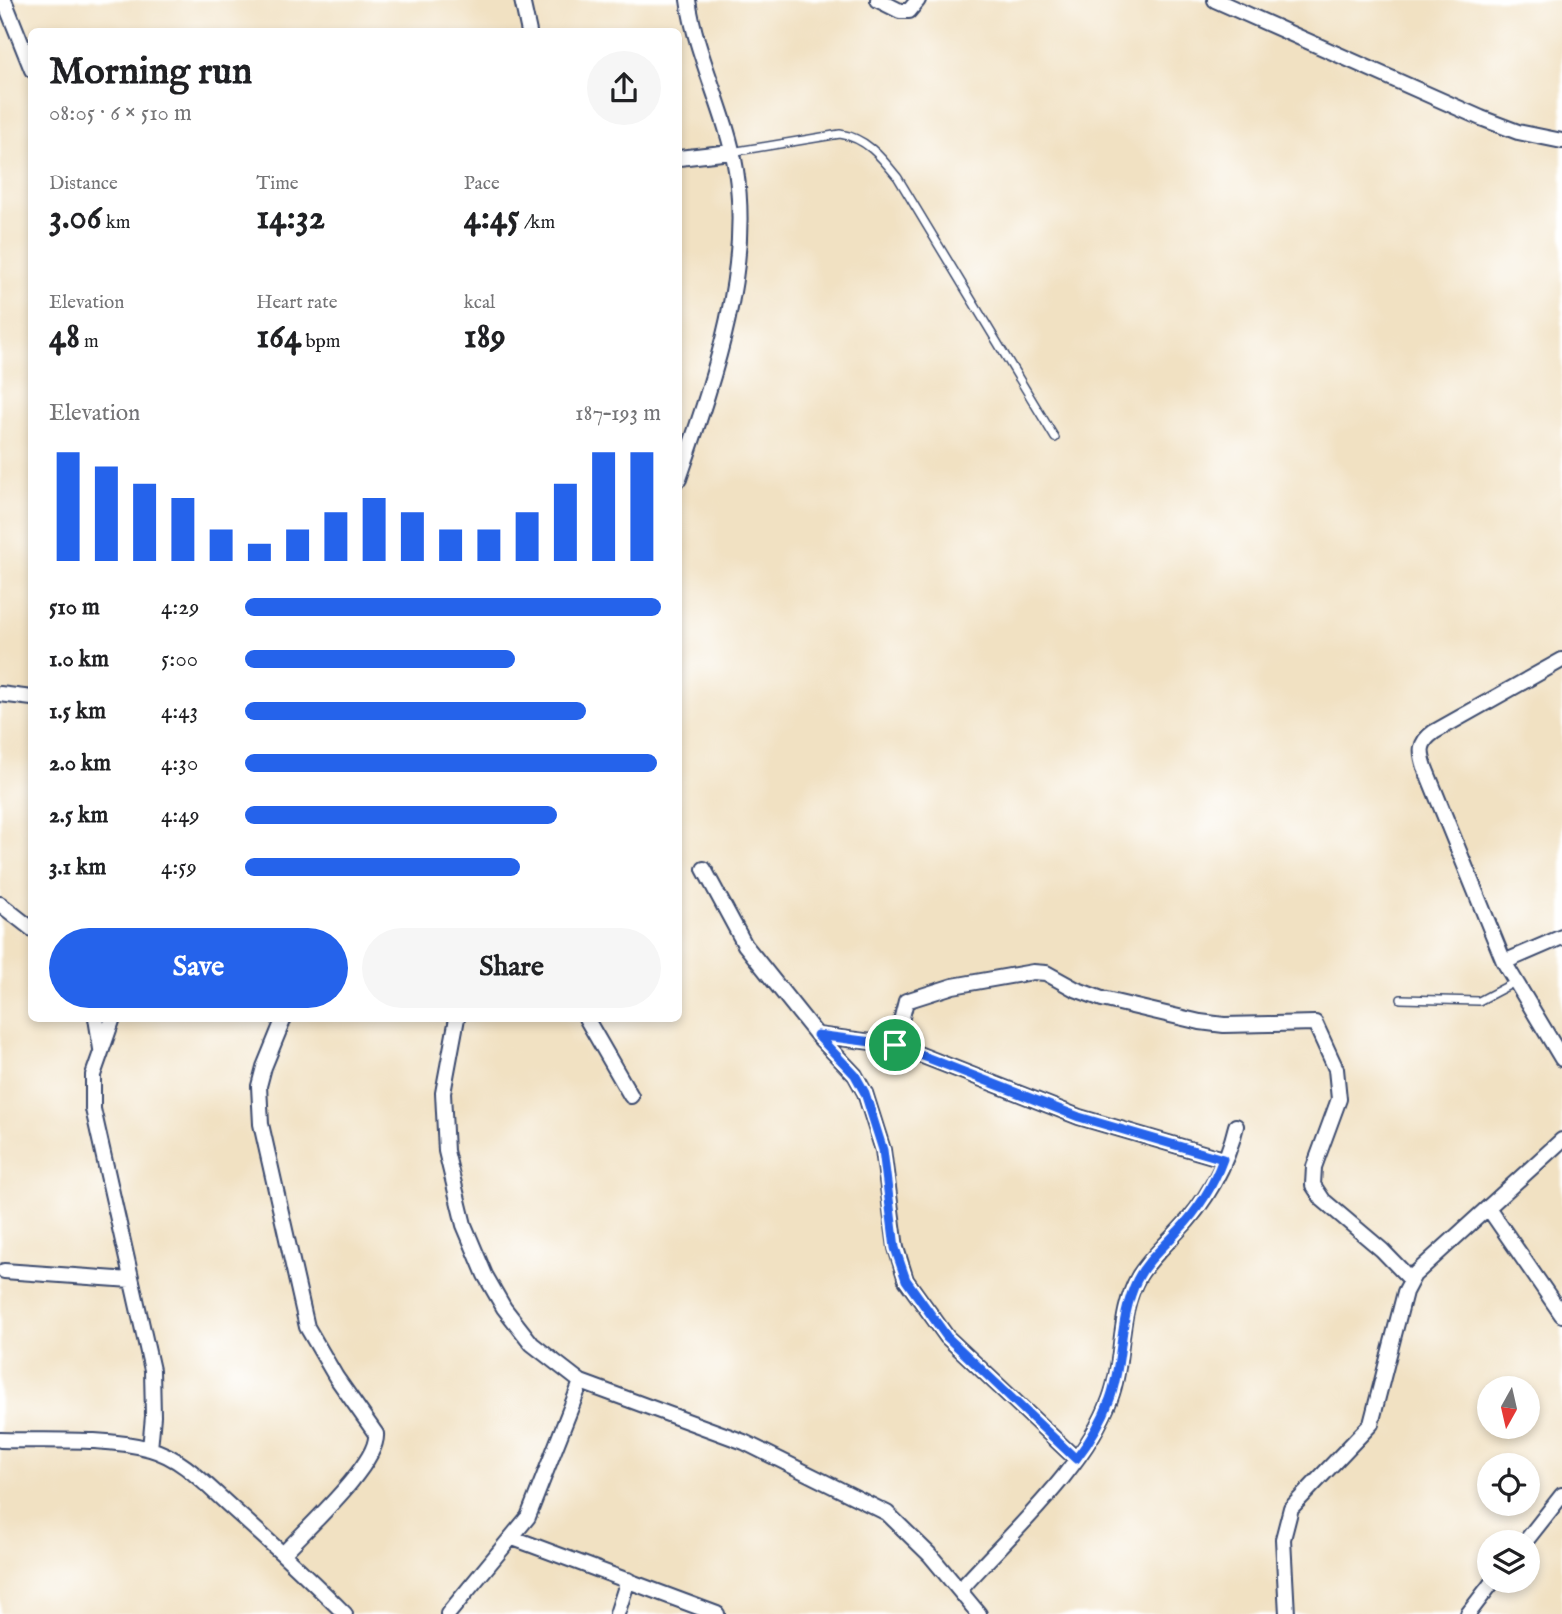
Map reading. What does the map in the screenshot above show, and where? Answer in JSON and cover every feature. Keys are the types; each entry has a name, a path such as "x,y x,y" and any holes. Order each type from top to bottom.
{"street":[{"path":"4,0 28,60"},
{"path":"522,0 528,28"},
{"path":"682,470 718,358 737,261 736,171 688,0"},
{"path":"878,0 900,11 909,11 918,0"},
{"path":"1215,0 1481,118 1518,132 1562,141"},
{"path":"682,158 731,152"},
{"path":"1562,660 1434,732 1425,739 1420,749 1426,770 1504,962 1562,1059"},
{"path":"0,694 28,698"},
{"path":"704,869 745,945 817,1035 855,1075 865,1093 883,1150 895,1248 906,1280 947,1337 1076,1459"},
{"path":"0,904 28,926"},
{"path":"1504,962 1562,937"},
{"path":"895,1045 906,1001 953,986 1033,972 1046,972 1075,989 1102,999 1200,1022 1224,1025 1315,1023 1336,1069 1339,1099 1314,1167 1313,1185 1323,1199 1382,1250 1411,1280"},
{"path":"97,1022 101,1050"},
{"path":"112,1022 93,1075 93,1109 152,1370 153,1416 150,1449"},
{"path":"282,1022 261,1076 258,1101 261,1124 307,1326 330,1367 370,1424 377,1444 366,1464 285,1552"},
{"path":"456,1022 443,1093 446,1151 464,1225 485,1275 504,1308 532,1344 581,1382 744,1442 887,1513 930,1555 979,1614"},
{"path":"588,1022 631,1096"},
{"path":"817,1035 895,1045 1079,1117 1223,1159"},
{"path":"960,1590 1076,1459 1092,1437 1111,1397 1125,1310 1139,1277 1157,1252 1195,1212 1215,1182 1236,1126"},
{"path":"1287,1614 1283,1539 1291,1508 1371,1424 1405,1292 1411,1280 1430,1258 1489,1209 1562,1140"},
{"path":"1489,1209 1562,1315"},
{"path":"4,1271 131,1280"},
{"path":"448,1614 513,1538 539,1495 581,1382"},
{"path":"0,1440 101,1443 150,1449 202,1479 285,1552 345,1614"},
{"path":"1534,1530 1562,1495"},
{"path":"513,1538 717,1614"},
{"path":"617,1614 628,1580"},
{"path":"1468,1614 1484,1593"}],"lane":[{"path":"731,152 840,134 851,135 876,150 898,178 1055,438"},
{"path":"1401,999 1479,1000 1516,981"}],"route":[{"path":"817,1035 895,1045 1079,1117 1223,1159 1215,1182 1195,1212 1157,1252 1139,1277 1125,1310 1111,1397 1092,1437 1076,1459 947,1337 927,1313 906,1280 895,1248 883,1150 865,1093 855,1075 817,1035"}]}
